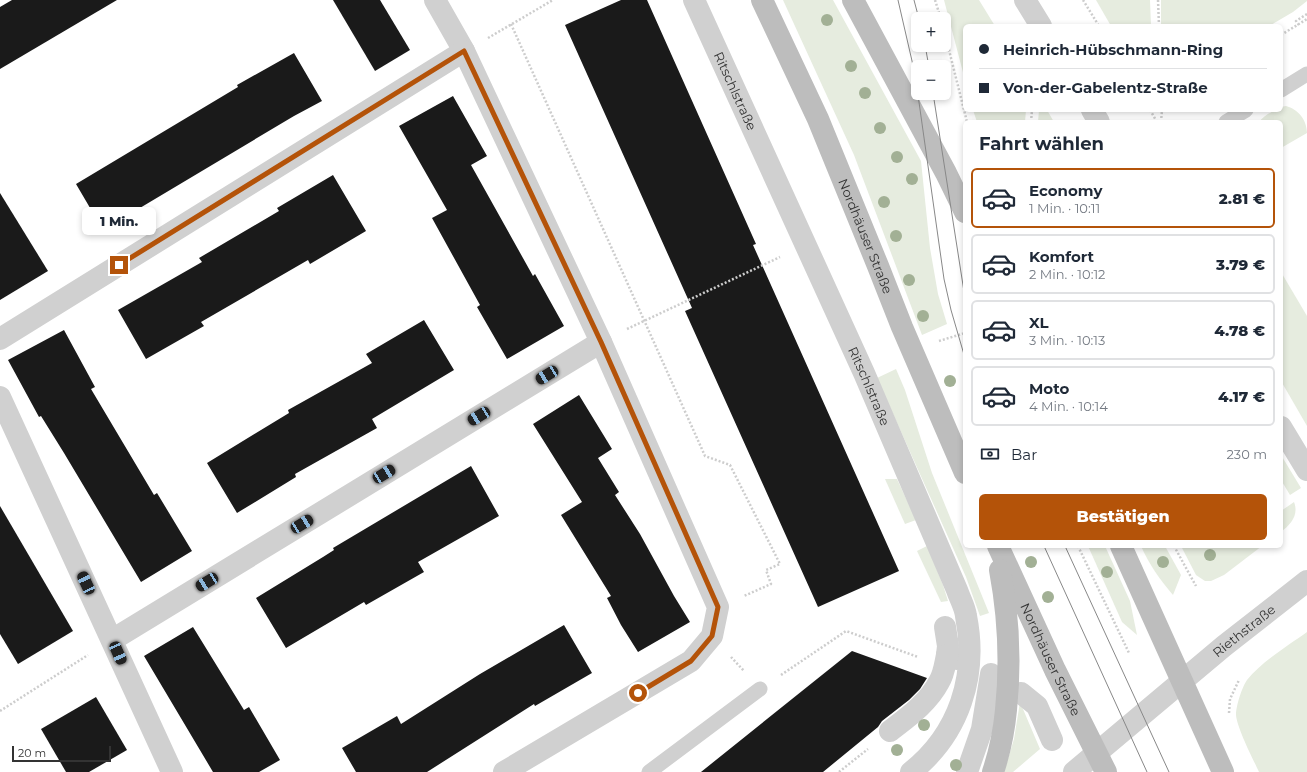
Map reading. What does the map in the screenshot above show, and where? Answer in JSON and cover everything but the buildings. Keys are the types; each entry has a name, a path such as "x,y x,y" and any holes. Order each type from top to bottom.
{"main road":[{"name":"Nordhäuser Straße","path":"762,0 818,120 902,327 963,468"},
{"path":"853,0 963,208"},
{"path":"993,772 1003,739 1010,659 1006,603 999,564 994,548"},
{"name":"Nordhäuser Straße","path":"999,548 1055,670 1101,763"},
{"path":"1122,548 1223,772"}],"street":[{"path":"435,0 464,51 601,342 718,607 712,636 691,661 504,772"},
{"name":"Ritschlstraße","path":"694,0 864,373 957,590 966,615 970,642 970,664 958,712 949,731 936,749 911,772"},
{"path":"1025,0 1040,24"},
{"path":"0,339 464,51"},
{"path":"112,640 601,342"},
{"path":"0,397 172,772"},
{"path":"1283,430 1307,470"},
{"name":"Riethstraße","path":"1074,772 1101,763 1182,681 1307,581"},
{"path":"890,731 917,709 931,695 940,682 950,660 945,627"},
{"path":"967,772 982,730 990,674"},
{"path":"1035,700 1052,740"}],"lane":[{"path":"1283,89 1307,74"},
{"path":"1229,120 1243,112"},
{"path":"649,772 760,689"}],"path":[{"path":"464,51 553,0"},
{"path":"935,0 939,12"},
{"path":"1158,0 1159,24"},
{"path":"1084,1 1098,24"},
{"path":"1299,25 1296,21 1307,14"},
{"path":"1283,34 1307,19"},
{"path":"512,24 643,321 705,456 730,465 780,564 766,570 771,584 718,607"},
{"path":"950,52 963,106"},
{"path":"601,342 780,257"},
{"path":"939,340 963,334"},
{"path":"1079,548 1129,653"},
{"path":"1175,548 1196,586"},
{"path":"712,636 760,689 846,631 950,660"},
{"path":"0,711 112,640"},
{"path":"839,772 890,731"}],"shaded area":[{"path":"783,0 833,0 921,161 930,248 938,294 947,324 922,335 854,155"},
{"path":"944,0 979,0 994,24 963,24 963,72 951,27 951,12 947,12"},
{"path":"1096,0 1150,0 1151,24 1110,24"},
{"path":"1161,0 1307,0 1293,12 1272,24 1161,24"},
{"path":"1283,107 1290,107 1298,112 1304,120 1307,133 1283,147 1283,120 1261,120 1269,113 1283,112"},
{"path":"974,112 1026,112 1025,120 976,120"},
{"path":"1039,112 1048,112 1053,120 1038,120"},
{"path":"1283,275 1307,316 1307,426 1283,384"},
{"path":"896,369 905,390 932,473 989,613 980,616 966,577 877,378"},
{"path":"1283,458 1301,488 1290,495 1283,483"},
{"path":"885,479 897,479 916,520 905,524"},
{"path":"1294,502 1295,515 1288,526 1283,530 1283,510"},
{"path":"927,546 948,601 941,602 917,551"},
{"path":"1089,548 1106,548 1130,601 1137,635 1122,622"},
{"path":"1142,548 1166,548 1181,575 1173,595 1155,572"},
{"path":"1182,548 1259,548 1224,575 1211,581 1205,581 1196,575"},
{"path":"1307,632 1307,772 1259,772 1237,721 1236,711 1241,692 1245,683 1253,673 1276,654"},
{"path":"1020,702 1040,749 1013,772 1004,772 1014,739"}],"tram line":[{"path":"898,0 915,74 944,279 963,351"},
{"path":"914,0 917,12"},
{"path":"926,52 928,60"},
{"path":"934,100 963,285"},
{"path":"1045,548 1147,772"},
{"path":"1066,548 1169,772"}],"route":[{"path":"119,265 464,51 601,342 718,607 712,636 691,661 638,693"}]}
